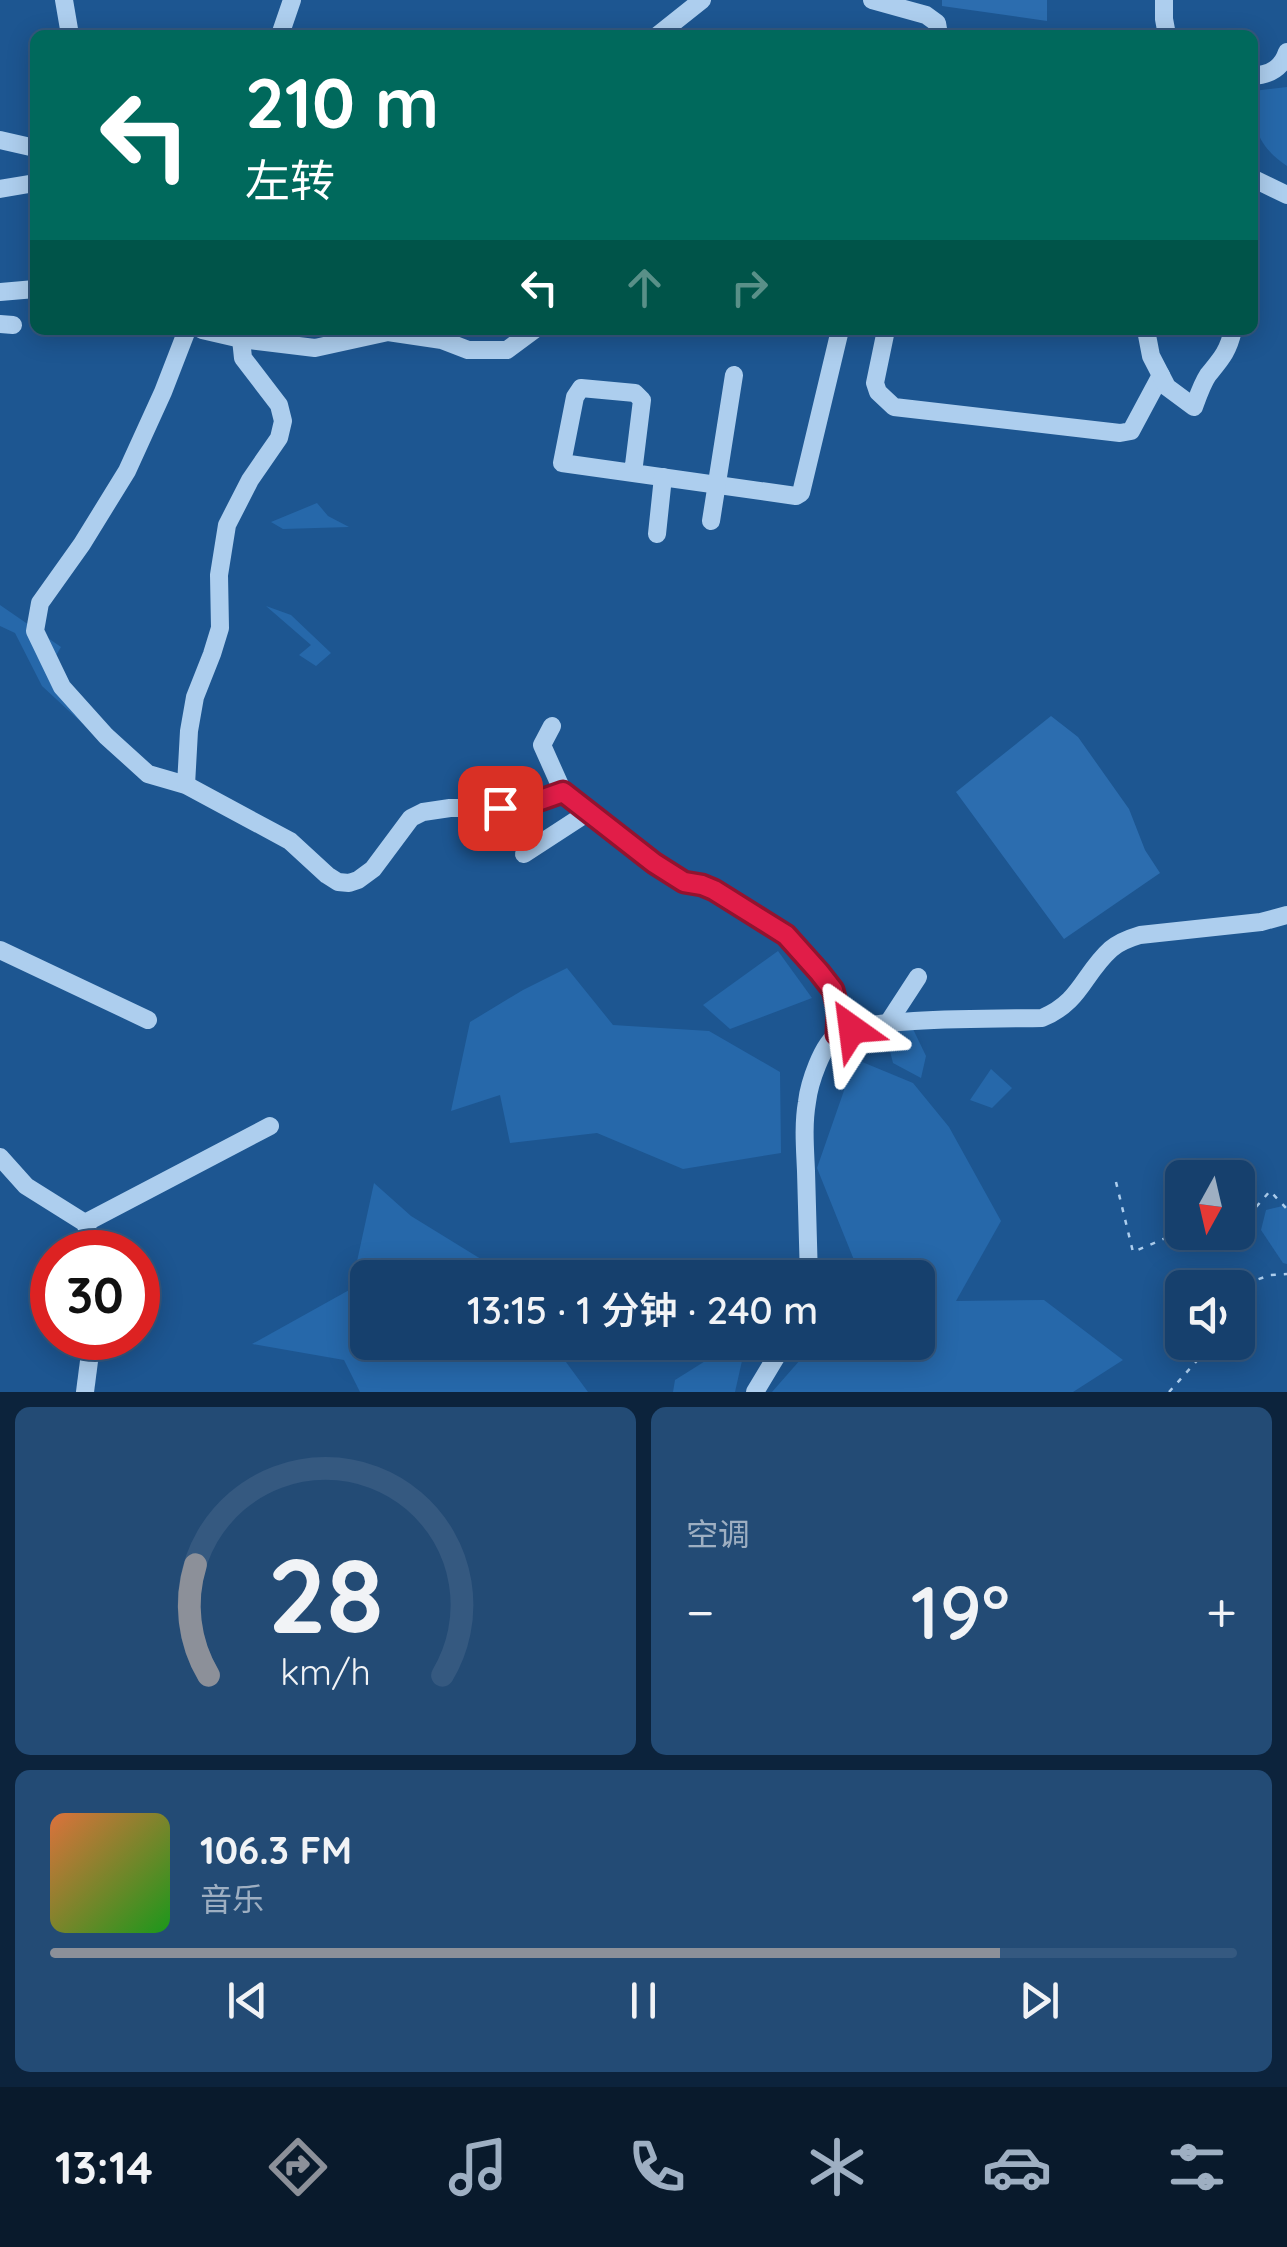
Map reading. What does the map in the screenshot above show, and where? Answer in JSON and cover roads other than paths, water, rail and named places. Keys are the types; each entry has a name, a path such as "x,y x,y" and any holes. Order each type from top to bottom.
{"street":[{"path":"64,0 69,30"},
{"path":"282,30 292,0"},
{"path":"664,30 702,0"},
{"path":"872,0 926,15 937,23 938,30"},
{"path":"1164,0 1166,30"},
{"path":"1258,75 1273,72 1287,52"},
{"path":"0,140 30,147"},
{"path":"1258,181 1287,196"},
{"path":"0,190 30,184"},
{"path":"0,292 30,289"},
{"path":"185,335 127,471 40,602 35,631 62,686 106,736 148,774 186,785 290,840 333,880 348,883 373,869 411,818 423,812 529,804 563,792"},
{"path":"224,335 315,348 374,335"},
{"path":"408,335 442,340 468,350 507,350 527,335"},
{"path":"633,473 642,400 635,393 581,388 575,396 562,463 789,497 801,493 839,335"},
{"path":"885,335 876,383 878,392 894,408 1120,433 1131,431 1161,376"},
{"path":"1147,335 1151,356 1166,387 1194,407 1207,376 1230,345 1231,335"},
{"path":"186,785 195,697 220,628 219,574 227,525 250,480 279,438 283,421 279,405 243,358 241,339"},
{"path":"711,521 734,375"},
{"path":"657,534 663,478"},
{"path":"552,726 542,745 563,792 654,863 684,882 714,890 786,935 833,990 838,1009 837,1034"},
{"path":"524,854 587,813"},
{"path":"809,1260 806,1103 819,1062 837,1034 888,1023 1042,1018 1072,1000 1113,946 1127,940 1287,915"},
{"path":"0,950 148,1020"},
{"path":"888,1023 918,977"},
{"path":"84,1224 270,1126"},
{"path":"0,1156 26,1186 88,1230"},
{"path":"85,1392 89,1360"},
{"path":"755,1392 774,1360"}]}
